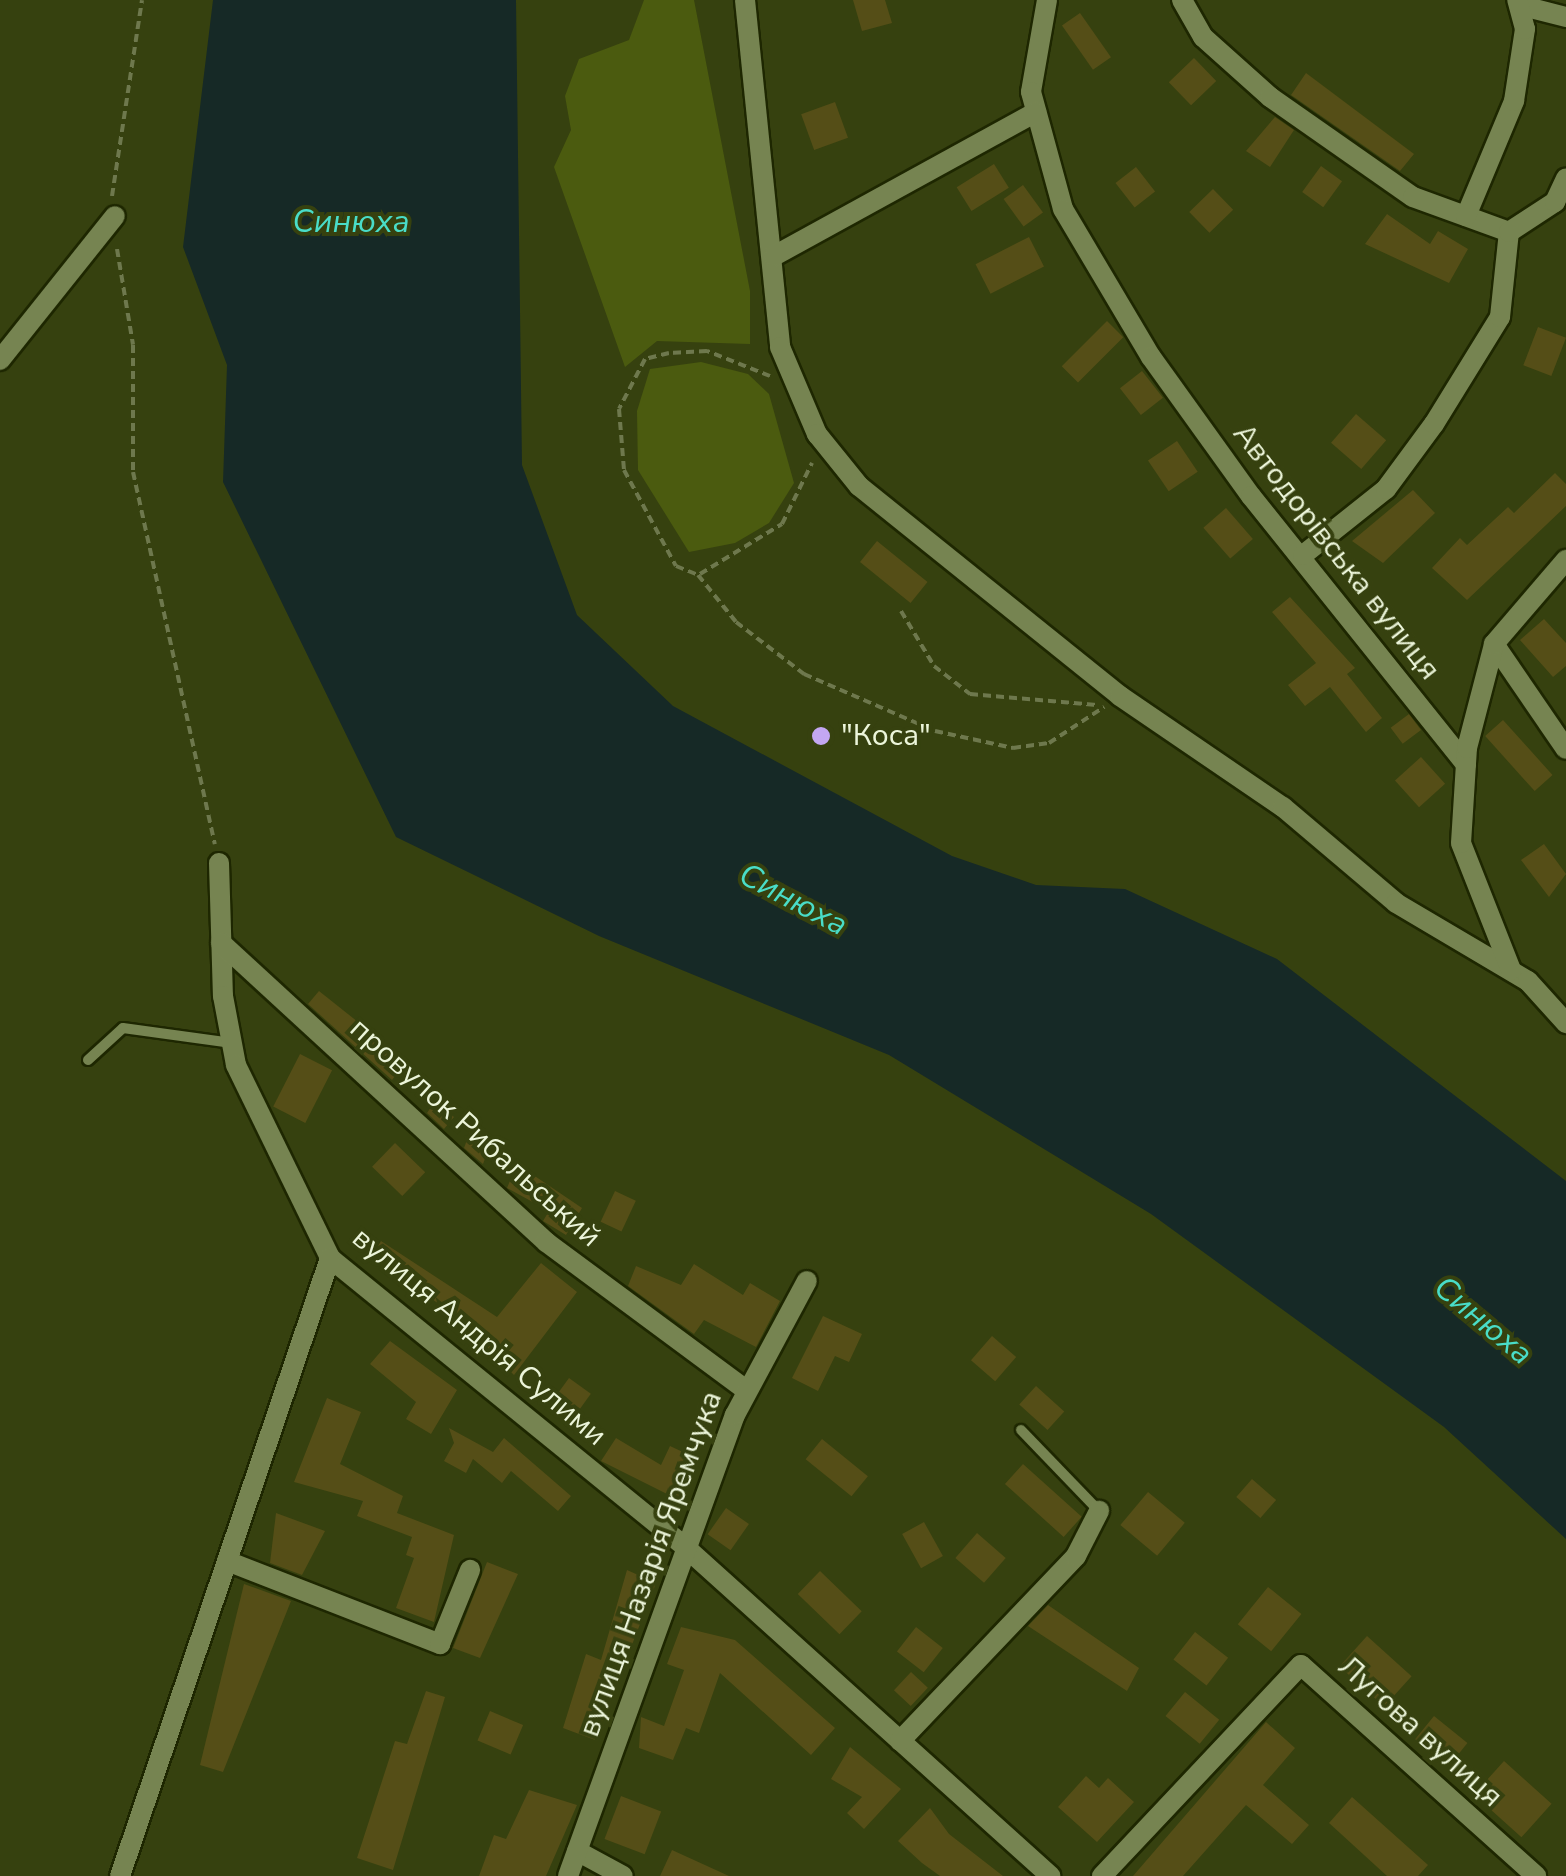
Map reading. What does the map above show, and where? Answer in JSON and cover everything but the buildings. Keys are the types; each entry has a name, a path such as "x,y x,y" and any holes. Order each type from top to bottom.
{"street":[{"path":"745,0 774,256 780,347 816,434 858,486 1114,700 1282,807 1396,903 1512,972 1566,1023"},
{"name":"Автодорівська вулиця","path":"1047,0 1036,112 1063,210 1152,357 1466,764"},
{"path":"1182,0 1203,37 1270,97 1413,198 1509,232"},
{"path":"1466,216 1514,101 1525,28 1518,2"},
{"path":"1518,2 1566,17"},
{"path":"774,256 1036,112"},
{"path":"1509,232 1555,202 1566,178"},
{"path":"0,360 115,216"},
{"path":"1303,556 1386,489 1434,424 1500,317 1509,232"},
{"path":"1512,972 1461,843 1466,764 1494,644 1566,560"},
{"path":"1494,644 1566,748"},
{"name":"вулиця Андрія Сулими","path":"219,863 221,943 232,1043 330,1258 684,1546 1050,1876"},
{"name":"провулок Рибальський","path":"221,943 546,1242 748,1392"},
{"path":"120,1876 330,1258"},
{"name":"вулиця Назарія Яремчука","path":"568,1876 684,1546 748,1392 807,1280"},
{"path":"900,1741 1076,1556 1099,1510"},
{"path":"227,1561 440,1644 470,1570"},
{"name":"Лугова вулиця","path":"1102,1876 1300,1665 1536,1876"},
{"path":"577,1851 623,1876"}],"lane":[{"path":"88,1060 123,1028 232,1043"},
{"path":"1021,1430 1099,1510"}],"path":[{"path":"142,0 110,179 133,345 133,472 219,863"},
{"path":"796,390 706,351 645,359 619,409 624,470 658,547 698,575 736,622 804,674 935,732 1012,748 1049,742 1114,700"},
{"path":"698,575 782,524 800,499 816,434"},
{"path":"900,610 934,666 970,694 1034,706 1114,700"}],"green space":[{"path":"644,0 694,0 750,291 750,344 657,341 625,367 554,167 571,130 565,96 579,59 629,40"},
{"path":"701,362 748,374 769,394 794,483 769,523 735,543 689,552 638,470 637,411 650,369"}],"water":[{"name":"Синюха","path":"213,0 516,0 522,465 577,615 673,706 952,856 1036,885 1125,889 1277,959 1566,1181 1566,1539 1444,1427 1151,1214 889,1055 599,936 396,837 223,482 227,365 183,247"}],"place":[{"name":"\"Коса\"","path":"821,736"}]}
